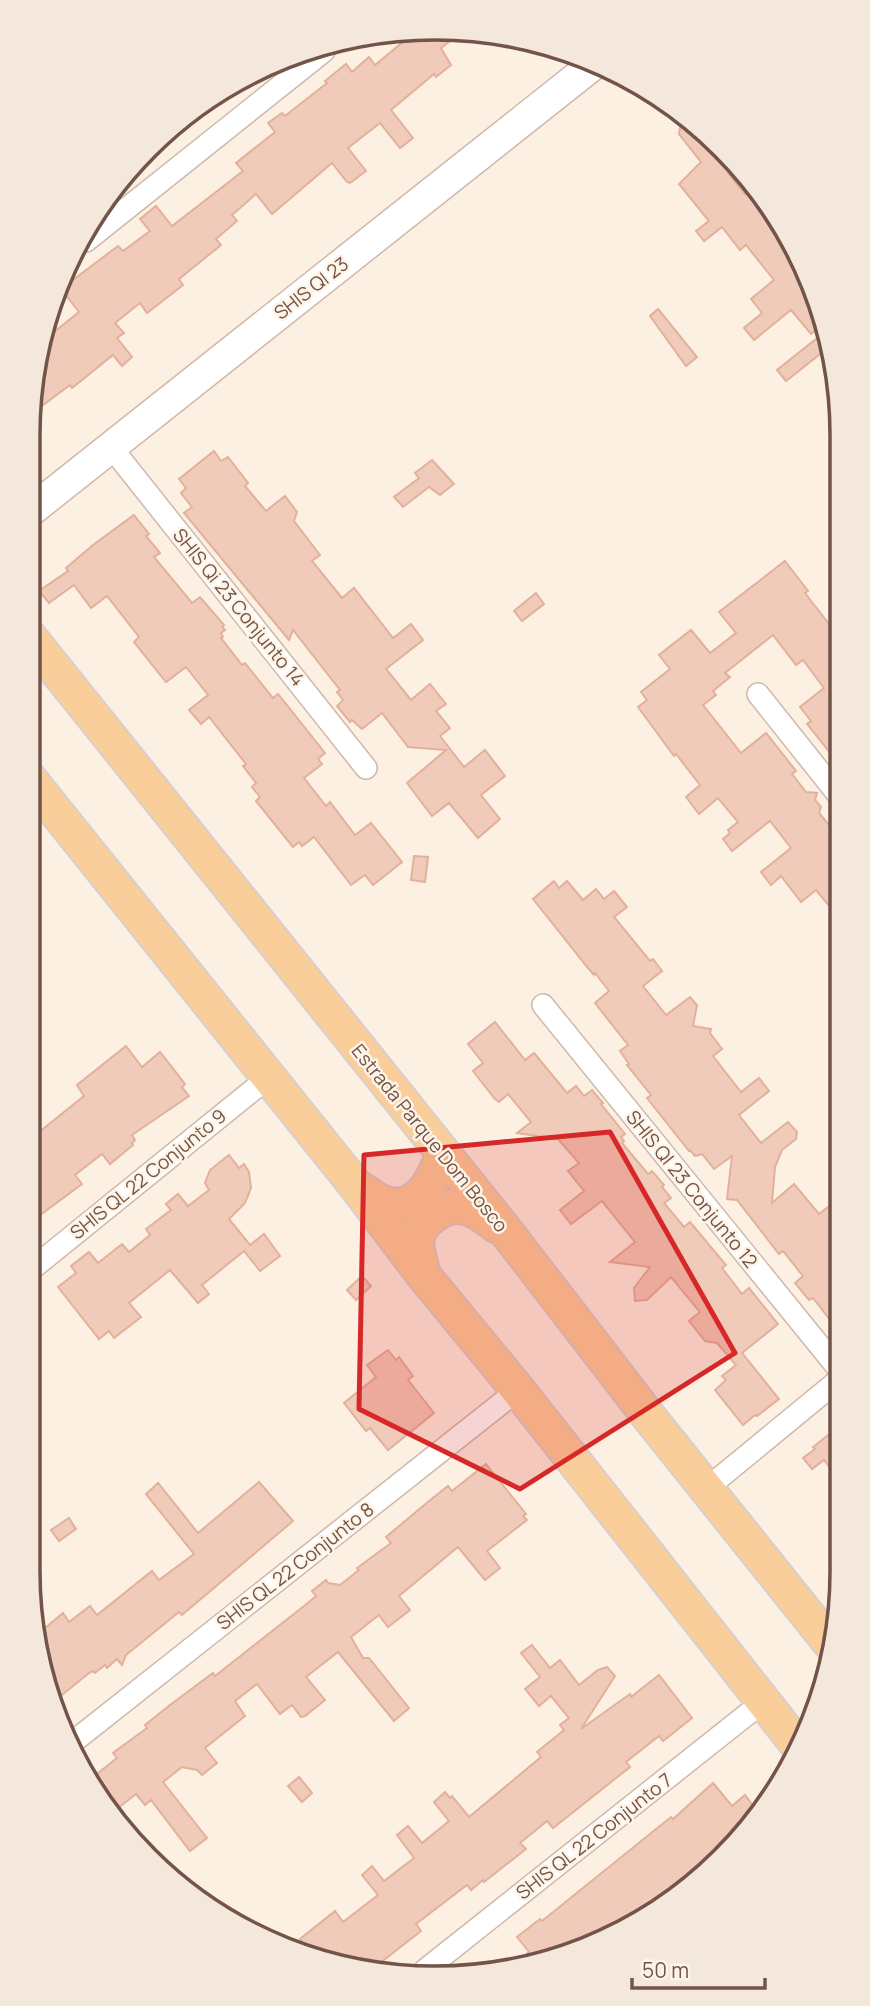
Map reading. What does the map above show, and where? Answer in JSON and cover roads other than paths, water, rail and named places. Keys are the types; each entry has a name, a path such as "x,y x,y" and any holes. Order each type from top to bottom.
{"main road":[{"name":"Estrada Parque Dom Bosco","path":"40,650 508,1234 706,1489 824,1636"},
{"path":"40,792 356,1186 424,1276 518,1390 792,1738"},
{"path":"356,1186 384,1203 398,1204 416,1198 436,1176 443,1153"},
{"path":"424,1276 416,1244 419,1231 432,1217 447,1209 460,1206 473,1210 508,1234"}],"street":[{"path":"96,233 313,60"},
{"name":"SHIS QI 23","path":"40,503 586,70"},
{"name":"SHIS Qi 23 Conjunto 14","path":"111,447 366,768"},
{"path":"758,694 830,784"},
{"name":"SHIS QI 23 Conjunto 12","path":"543,1005 830,1358"},
{"name":"SHIS QL 22 Conjunto 9","path":"40,1262 269,1077"},
{"path":"706,1489 830,1387"},
{"name":"SHIS QL 22 Conjunto 8","path":"78,1738 518,1390"},
{"name":"SHIS QL 22 Conjunto 7","path":"430,1966 764,1702"}]}
